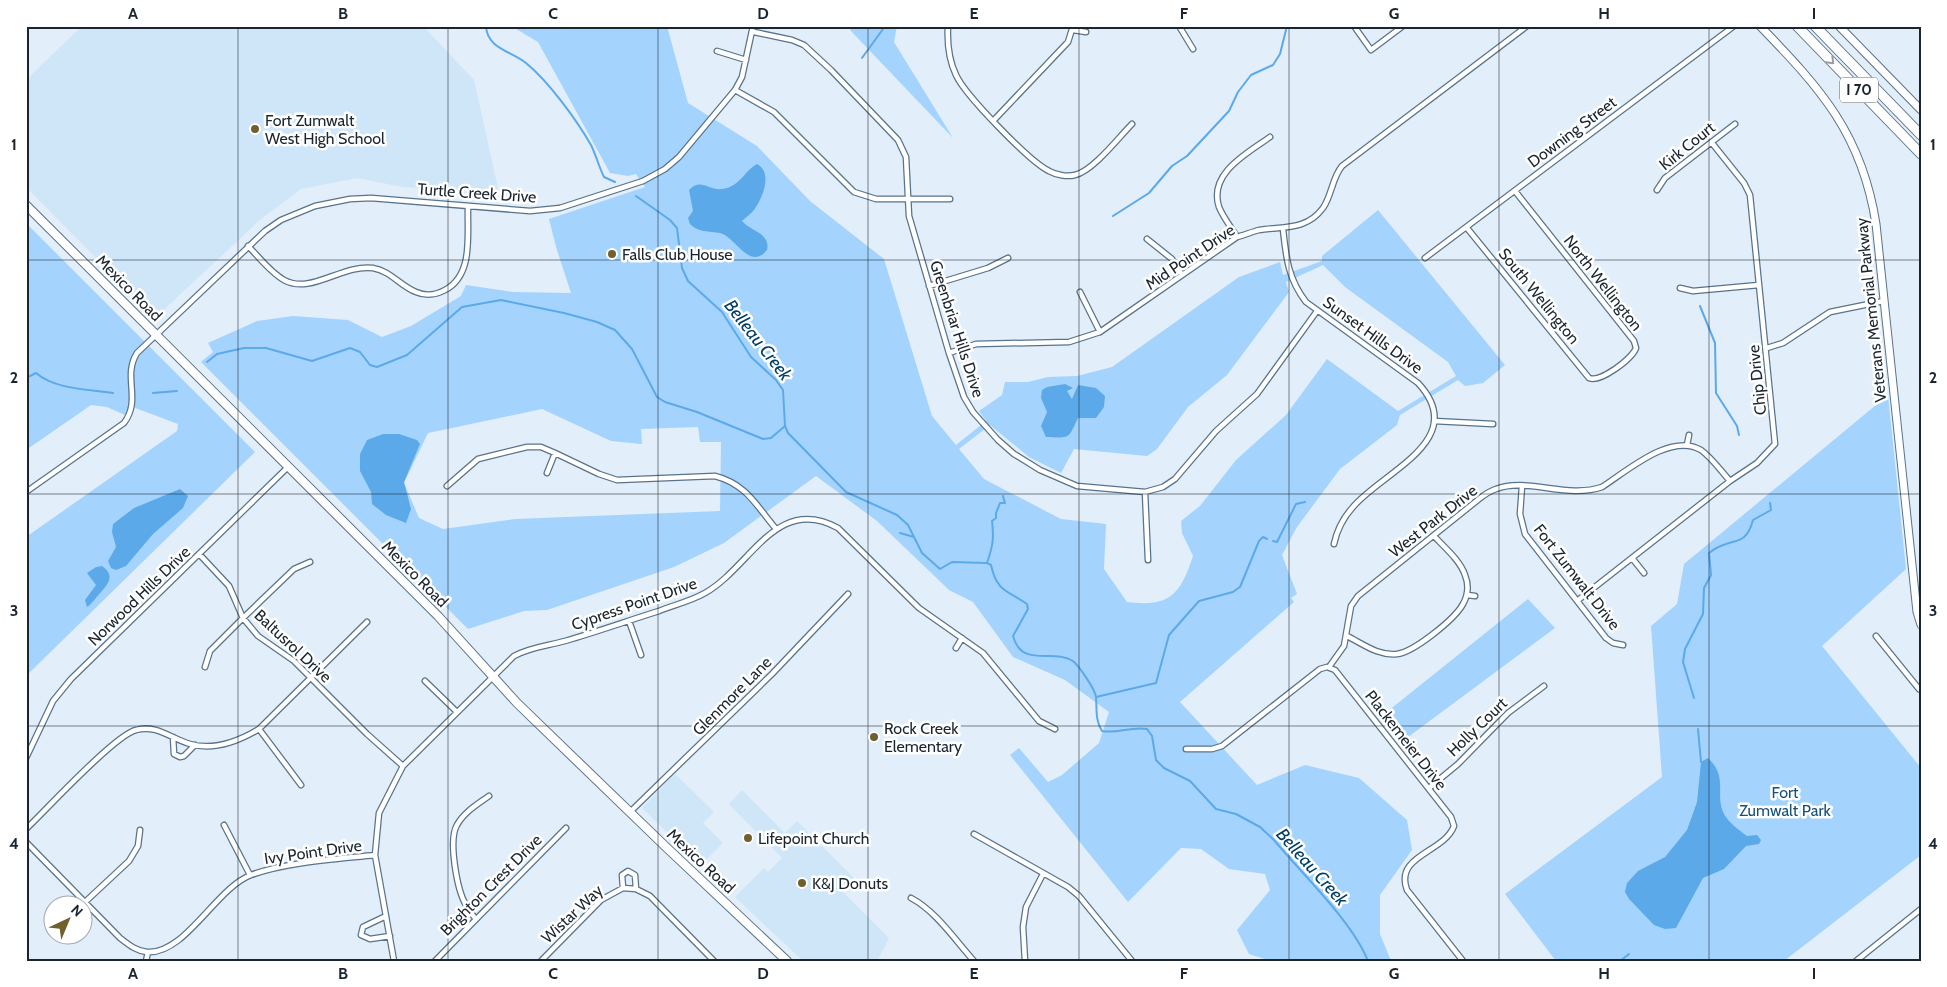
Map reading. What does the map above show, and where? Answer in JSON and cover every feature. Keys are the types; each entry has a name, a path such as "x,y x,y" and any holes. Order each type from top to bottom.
{"highway":[{"name":"I 70","path":"1797,26 1921,154"},
{"name":"I 70","path":"1815,26 1921,135"}],"main road":[{"name":"Mexico Road","path":"26,205 438,616 493,676 630,812 787,961"}],"street":[{"path":"948,26 951,62 956,76 964,89 1040,165 1058,175 1076,175 1088,168 1132,124"},
{"path":"1178,26 1193,49"},
{"path":"1354,26 1372,50 1403,26"},
{"name":"Mid Point Drive","path":"949,353 976,344 1069,342 1100,332 1236,237 1260,230 1283,229 1299,225 1316,216 1324,207 1333,180 1342,166 1527,26"},
{"name":"Downing Street","path":"1425,258 1734,26"},
{"name":"Veterans Memorial Parkway","path":"1760,26 1819,90 1850,137 1862,164 1875,218 1906,520 1921,625"},
{"path":"1839,26 1921,110"},
{"path":"994,120 1068,42 1073,28 1086,32"},
{"name":"Turtle Creek Drive","path":"26,492 124,423 132,410 133,395 130,374 132,360 155,334 272,225 326,203 371,198 530,211 555,209 633,186 665,169 679,156 735,90 746,60 753,29"},
{"name":"Greenbriar Hills Drive","path":"753,29 804,45 832,70 898,140 906,157 909,216 949,353 964,397 972,412 1014,454 1069,484 1145,492 1163,487 1176,479 1211,435 1257,394 1317,310"},
{"path":"717,51 746,60"},
{"path":"735,90 774,112 854,192 876,199 950,199"},
{"name":"Kirk Court","path":"1657,190 1666,178 1735,124"},
{"path":"1236,237 1219,206 1217,194 1220,181 1229,168 1270,138"},
{"name":"Chip Drive","path":"1577,601 1730,481 1758,463 1769,453 1775,444 1767,348 1750,195 1744,183 1712,143"},
{"name":"North Wellington","path":"1515,191 1634,341 1636,348 1629,359 1598,379 1593,380"},
{"path":"248,246 277,276 291,283 313,283 337,273 372,268 390,274 415,292 432,295 453,286 465,267 468,206"},
{"name":"South Wellington","path":"1467,228 1593,380"},
{"name":"Sunset Hills Drive","path":"1283,229 1286,260 1290,277 1298,292 1317,310 1418,383 1432,406 1434,421"},
{"path":"1147,239 1172,259 1182,275"},
{"path":"929,286 988,268 1008,258"},
{"path":"1680,288 1693,292 1759,285"},
{"path":"1080,292 1100,332"},
{"path":"1767,348 1783,343 1830,312 1884,301"},
{"path":"1334,544 1337,530 1353,506 1424,446 1434,421 1493,424"},
{"path":"1688,435 1687,445 1708,455 1730,481"},
{"name":"West Park Drive","path":"1329,667 1344,646 1349,614 1358,596 1489,492 1500,488 1522,486 1580,492 1591,491 1602,487 1663,448 1677,444 1687,445"},
{"path":"447,486 470,464 486,456 527,447 540,447 599,474 617,480 715,476 729,480 741,486 776,528"},
{"path":"548,473 555,453"},
{"name":"Norwood Hills Drive","path":"26,758 57,696 80,670 200,556 288,467"},
{"name":"Fort Zumwalt Drive","path":"1522,486 1520,514 1525,534 1606,638 1613,643 1623,645"},
{"path":"1145,492 1148,560"},
{"name":"Cypress Point Drive","path":"394,961 375,856 379,813 403,766 511,657 528,648 562,642 630,621 706,593 738,568 776,528 790,521 805,517 822,519 838,528 919,608 983,653 1039,721 1055,729"},
{"path":"1347,636 1382,653 1395,654 1409,651 1417,647 1457,612 1467,595 1464,571 1434,536"},
{"name":"Baltusrol Drive","path":"200,556 233,592 243,618 258,636 294,661 403,766"},
{"path":"1632,558 1644,573"},
{"path":"205,667 210,651 243,618 294,569 310,562"},
{"name":"Glenmore Lane","path":"630,812 772,674 848,594"},
{"path":"1467,595 1475,596"},
{"path":"630,621 641,655"},
{"path":"26,829 126,734 134,730 148,728 195,745 212,746 235,742 259,729 367,622"},
{"path":"1876,636 1919,689 1921,687"},
{"path":"956,648 962,638"},
{"path":"1186,749 1212,749 1226,744 1320,669 1329,667"},
{"name":"Plackemeier Drive","path":"1329,667 1341,676 1451,817 1454,826 1444,841 1408,866 1404,882 1407,890 1464,961"},
{"path":"425,681 457,712"},
{"name":"Holly Court","path":"1429,788 1458,764 1508,713 1544,686"},
{"path":"259,729 301,785"},
{"path":"173,737 174,754 180,758 195,745"},
{"path":"475,918 465,905 460,889 452,844 456,826 469,811 489,796"},
{"path":"224,825 250,875"},
{"name":"Brighton Crest Drive","path":"435,961 475,918 566,828"},
{"path":"92,896 129,861 138,846 140,830"},
{"path":"974,834 1068,887 1079,896 1132,961"},
{"path":"26,842 75,894"},
{"name":"Ivy Point Drive","path":"148,952 173,944 230,888 250,875 319,862 375,856"},
{"name":"Wistar Way","path":"623,888 622,875 628,871 634,876 636,889"},
{"path":"1025,961 1023,926 1026,907 1043,874"},
{"name":"Wistar Way","path":"541,961 601,900 623,888 636,889 650,896 714,961"},
{"path":"911,898 920,902 932,914 974,961"},
{"path":"1856,961 1921,909"},
{"path":"92,912 120,938 134,948 148,952 146,961"},
{"path":"386,916 363,927 361,935 370,939 390,936"}],"shaded area":[{"name":"Fort Zumwalt West High School","path":"82,26 423,26 474,80 499,193 403,187 357,178 301,189 261,219 155,318 26,187 26,80"},
{"path":"757,164 765,173 765,186 761,199 754,210 742,221 766,240 767,250 755,257 744,252 723,234 702,231 694,227 690,224 688,218 693,211 689,190 693,186 701,184 717,189 728,188 738,182"},
{"path":"1065,384 1073,388 1067,391 1072,399 1078,385 1096,388 1105,396 1104,407 1096,418 1078,418 1068,436 1046,437 1041,426 1047,412 1041,398 1042,390 1047,387"},
{"path":"383,434 399,434 417,440 420,444 404,482 411,509 406,523 386,515 372,504 371,492 360,471 360,454 367,440"},
{"path":"180,489 188,496 183,508 153,534 126,566 116,570 111,568 108,561 116,547 112,532 113,524 134,508"},
{"path":"102,566 110,576 108,582 87,607 85,600 96,585 87,573 96,567"},
{"path":"1708,758 1718,772 1720,779 1720,799 1724,814 1734,826 1747,836 1757,835 1761,840 1759,844 1746,846 1724,869 1703,878 1676,928 1665,929 1654,925 1629,899 1625,892 1627,883 1638,871 1665,857 1687,830 1697,802 1701,762"},
{"path":"675,774 714,812 703,823 723,843 701,865 642,808"},
{"path":"742,790 785,833 797,821 854,878 842,891 889,938 877,961 803,961 735,897 764,868 768,872 782,858 729,804"}],"green space":[{"path":"511,26 667,26 688,103 757,146 810,201 884,259 932,416 956,445 986,421 979,411 1002,395 1005,382 1028,382 1048,377 1077,376 1112,367 1239,277 1280,262 1283,275 1322,261 1322,256 1378,210 1505,365 1483,383 1465,386 1458,380 1400,415 1397,425 1340,469 1297,527 1282,555 1297,594 1291,598 1294,602 1180,702 1257,785 1305,765 1359,778 1407,820 1412,850 1380,895 1380,934 1391,961 1271,961 1249,954 1237,930 1270,890 1265,874 1229,869 1201,849 1181,848 1128,902 1010,755 1019,748 1048,782 1062,775 1099,743 1109,712 1065,680 1013,657 973,602 949,590 877,521 816,476 724,543 674,567 547,610 524,611 468,629 201,362 213,352 208,343 257,321 293,316 348,320 382,337 411,326 461,296 466,285 513,292 571,293 549,219 645,187 636,174 628,176 610,173 538,42","holes":["1323,265 1345,287 1448,362 1456,376 1398,411 1327,359 1286,415 1236,460 1200,506 1181,521 1182,533 1193,556 1183,581 1171,596 1153,603 1127,602 1104,569 1106,524 1061,519 984,479 959,449 990,425 1029,457 1061,473 1074,449 1147,456 1157,449 1188,407 1227,375 1289,292 1286,282","542,409 611,441 642,444 641,429 698,427 700,442 721,442 720,511 515,519 443,529 419,518 404,483 428,433"]},
{"path":"853,26 897,26 894,42 953,138 850,30"},
{"path":"26,223 255,452 26,676 26,537 177,431 178,424 130,406 125,415 107,407 91,405 26,450"},
{"name":"Fort Zumwalt Park","path":"1888,395 1906,569 1822,646 1921,768 1921,855 1784,961 1556,961 1505,894 1662,777 1651,626 1677,604 1684,564"},
{"path":"1528,599 1555,628 1400,743 1383,715"}],"waterway":[{"name":"Belleau Creek","path":"486,26 487,34 495,45 526,63 553,90 591,145 604,177 615,182"},
{"path":"862,58 883,29 882,26"},
{"path":"1113,216 1149,193 1172,166 1187,156 1229,111 1238,92 1251,75 1273,65 1280,54 1287,26"},
{"name":"Belleau Creek","path":"636,196 670,220 677,228 682,268 688,281 722,312 751,357 776,380 783,390 785,426 788,433 846,492 897,515 908,525 922,553 940,569 952,562 987,563 991,565 993,574 1000,586 1027,604 1028,609 1013,636 1017,646 1031,655 1057,656 1073,661 1095,693 1097,719 1102,731 1147,729 1152,736 1156,760 1164,768 1190,781 1216,809 1236,814 1260,827 1274,840 1339,914 1361,946 1368,961"},
{"path":"207,362 217,354 244,348 266,348 312,361 350,348 360,352 370,365 377,367 407,355 462,307 501,300 564,313 597,322 615,330 632,349 657,397 665,402 697,412 763,439 771,438 785,426"},
{"path":"1700,306 1715,343 1716,393 1737,426 1739,435"},
{"path":"26,378 36,373 44,379 63,386 113,393"},
{"path":"153,393 177,391"},
{"path":"987,563 991,552 992,521 996,518 1000,503 1005,503 1003,496"},
{"path":"1273,541 1277,542 1296,504 1305,502"},
{"path":"1694,698 1683,662 1685,649 1703,614 1704,588 1711,575 1709,553 1724,544 1741,539 1746,535 1753,520 1771,510 1770,503"},
{"path":"900,533 914,537"},
{"path":"1096,697 1156,683 1169,635 1199,601 1233,592 1240,587 1259,541 1263,537 1267,539"},
{"path":"1698,729 1701,762"},
{"path":"1620,961 1629,954"}],"place":[{"name":"Fort Zumwalt West High School","path":"255,129"},
{"name":"Falls Club House","path":"612,254"},
{"name":"Rock Creek Elementary","path":"874,737"},
{"name":"Lifepoint Church","path":"748,838"},
{"name":"K&J Donuts","path":"802,883"}]}
